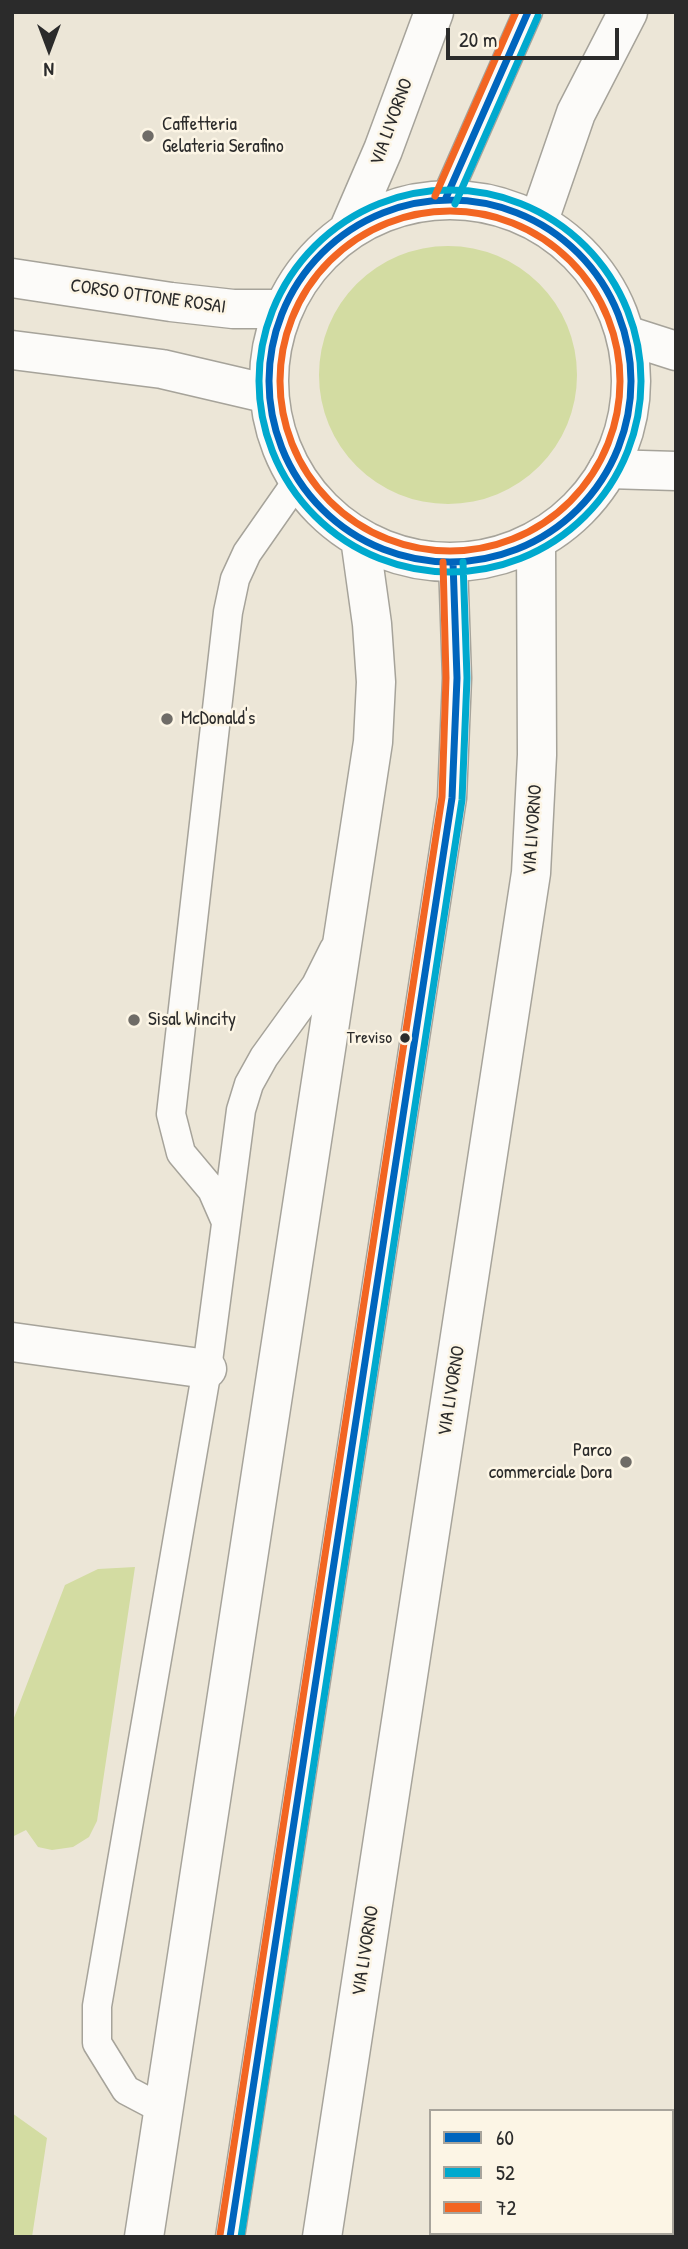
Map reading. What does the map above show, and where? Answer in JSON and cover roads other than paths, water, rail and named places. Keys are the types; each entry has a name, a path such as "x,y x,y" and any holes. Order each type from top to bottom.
{"main road":[{"name":"VIA LIVORNO","path":"348,231 383,150 434,12"},
{"path":"538,223 576,113 628,12"},
{"path":"446,200 499,206 538,223 573,248 601,281 626,335 631,361 631,404 621,446 601,484 572,516 536,541 497,556 453,562 405,556 360,538 328,515 298,480 278,439 269,394 271,350 284,309 305,271 348,231 372,218 413,203 446,200"},
{"name":"CORSO OTTONE ROSAI","path":"12,278 196,304 284,309"},
{"path":"626,335 676,351"},
{"path":"12,350 162,369 269,394"},
{"path":"608,469 676,471"},
{"path":"144,2237 373,742 376,682 372,624 360,538"},
{"name":"VIA LIVORNO","path":"322,2237 531,873 537,782 536,541"},
{"path":"12,1342 207,1369"}],"lane":[{"path":"446,200 528,12"},
{"path":"227,1223 212,1190 181,1153 171,1114 228,612 235,579 247,553 298,480"},
{"path":"230,2237 452,798 457,678 453,562"},
{"path":"162,2109 126,2090 97,2043 97,2006 207,1369 241,1110 249,1084 264,1058 316,985 343,931"}],"place":[{"name":"Caffetteria Gelateria Serafino","path":"148,136"},
{"name":"McDonald's","path":"167,719"},
{"name":"Sisal Wincity","path":"134,1020"},
{"name":"Treviso","path":"405,1038"},
{"name":"Parco commerciale Dora","path":"626,1462"}]}
